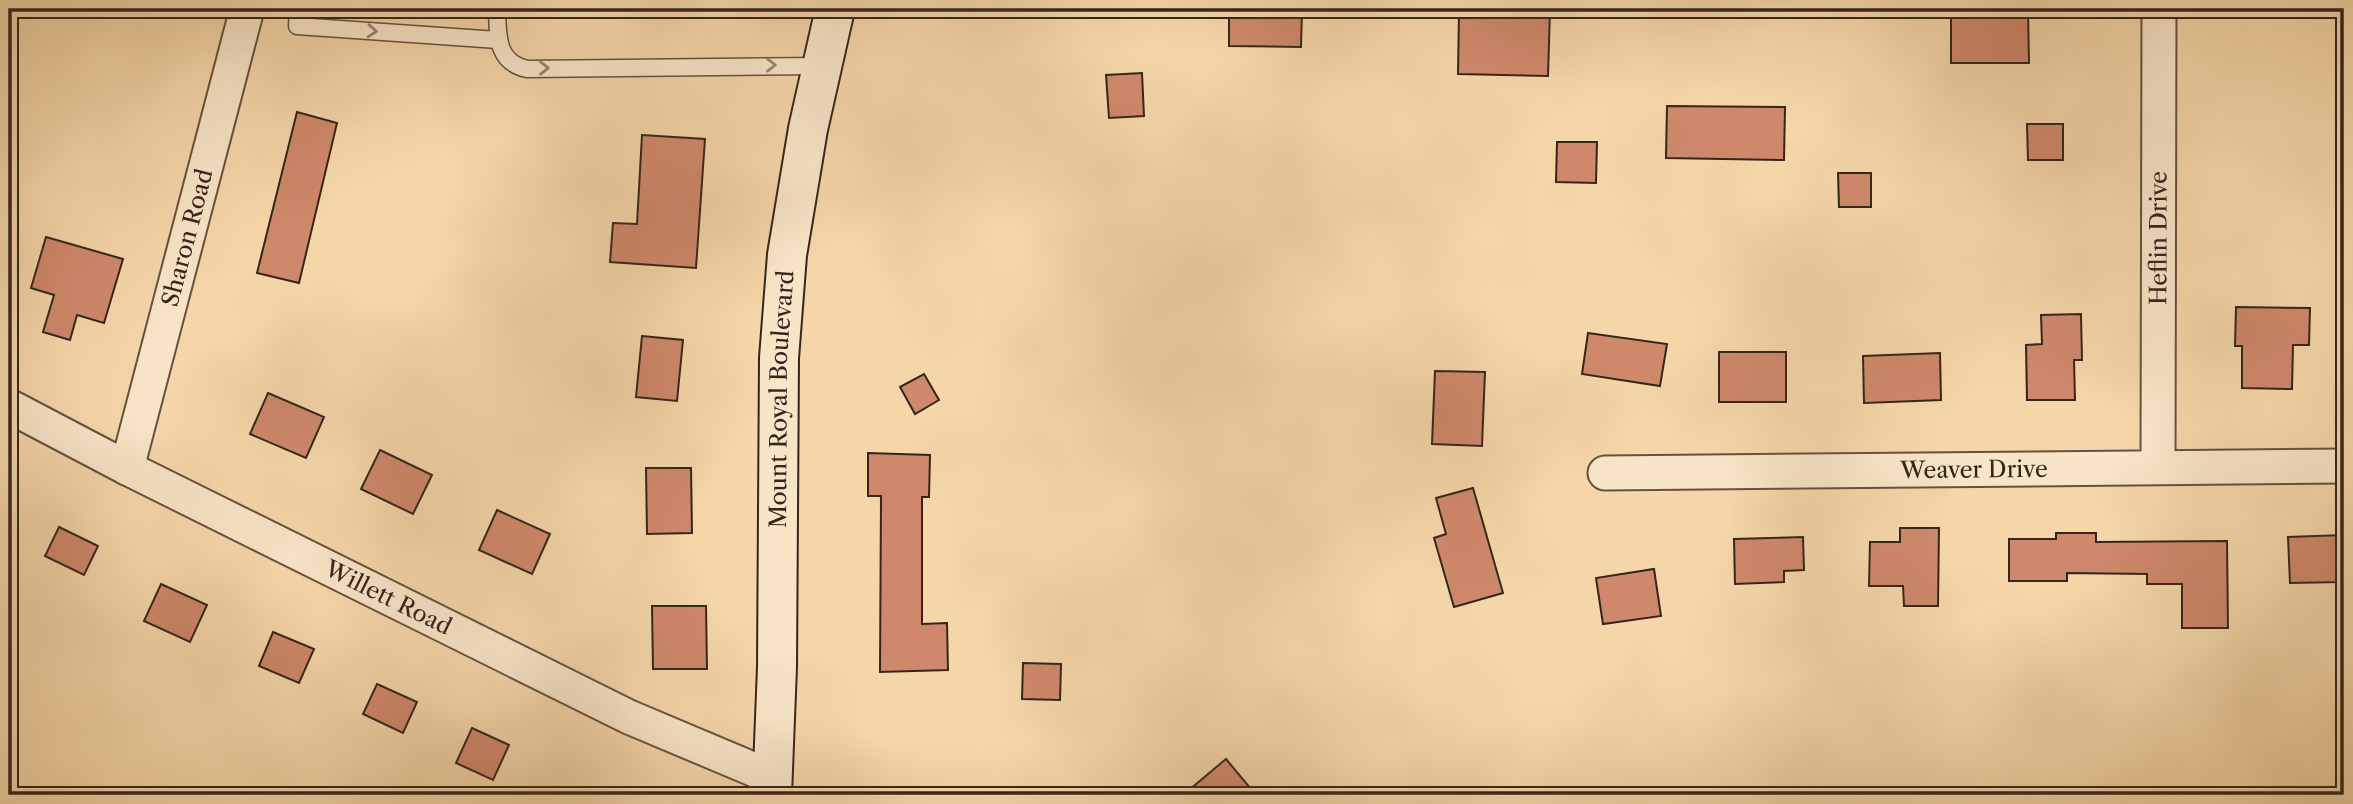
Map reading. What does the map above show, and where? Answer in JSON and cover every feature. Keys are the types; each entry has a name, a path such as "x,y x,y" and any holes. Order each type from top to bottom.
{"main road":[{"name":"Mount Royal Boulevard","path":"773,786 779,358 787,256 807,129 835,9"}],"street":[{"name":"Sharon Road","path":"127,468 247,9"},
{"name":"Heflin Drive","path":"2158,467 2159,9"},
{"name":"Willett Road","path":"9,406 127,468 773,786"},
{"name":"Weaver Drive","path":"1605,473 2344,466"}],"lane":[{"path":"298,9 297,26 498,40"},
{"path":"497,9 498,40 503,55 514,66 527,69 821,66"}],"building":[{"path":"1229,9 1302,9 1301,47 1229,46"},
{"path":"1489,9 1550,9 1548,76 1458,74 1459,13 1489,14"},
{"path":"1951,9 2028,9 2029,63 1951,63"},
{"path":"1142,73 1144,116 1109,118 1106,75"},
{"path":"1667,106 1785,107 1784,160 1666,158"},
{"path":"297,112 337,123 299,283 257,273"},
{"path":"2027,124 2063,124 2063,160 2028,160"},
{"path":"642,135 705,139 696,268 610,262 613,223 637,224"},
{"path":"1557,142 1597,142 1596,183 1556,182"},
{"path":"1838,173 1871,173 1871,207 1839,207"},
{"path":"46,237 123,259 104,323 77,315 70,340 43,332 54,295 31,288"},
{"path":"2236,307 2310,308 2309,345 2293,345 2292,389 2242,388 2242,346 2235,346"},
{"path":"2081,314 2082,360 2074,360 2075,400 2027,400 2026,345 2042,344 2041,315"},
{"path":"1588,333 1667,344 1660,386 1582,374"},
{"path":"642,336 683,340 677,401 636,397"},
{"path":"1719,352 1786,352 1786,402 1719,402"},
{"path":"1940,353 1941,400 1864,403 1863,356"},
{"path":"1435,371 1485,372 1482,446 1432,444"},
{"path":"924,374 939,400 915,414 900,387"},
{"path":"268,393 324,417 306,458 250,434"},
{"path":"380,450 432,475 413,514 361,489"},
{"path":"868,453 930,455 929,497 922,497 922,624 947,623 948,670 880,672 881,496 868,496"},
{"path":"646,468 691,468 692,533 647,534"},
{"path":"1473,488 1503,593 1454,607 1434,538 1446,534 1436,498"},
{"path":"497,510 550,534 532,574 479,550"},
{"path":"59,527 98,546 84,575 45,556"},
{"path":"1900,528 1939,528 1938,606 1904,606 1903,586 1869,586 1870,542 1900,542"},
{"path":"2056,533 2096,533 2096,542 2227,541 2228,628 2182,628 2182,584 2147,584 2147,574 2067,573 2067,581 2009,581 2009,539 2056,539"},
{"path":"2344,535 2344,571 2340,571 2341,582 2290,583 2288,537"},
{"path":"1803,537 1804,570 1784,571 1784,582 1735,584 1734,539"},
{"path":"1654,569 1661,616 1603,624 1596,578"},
{"path":"161,584 207,605 190,642 144,621"},
{"path":"652,606 706,606 707,669 653,669"},
{"path":"273,632 314,649 299,683 259,666"},
{"path":"1023,663 1061,664 1060,700 1022,699"},
{"path":"377,684 417,702 403,733 363,714"},
{"path":"472,728 509,745 493,780 456,763"},
{"path":"1226,759 1256,795 1183,795"}]}
